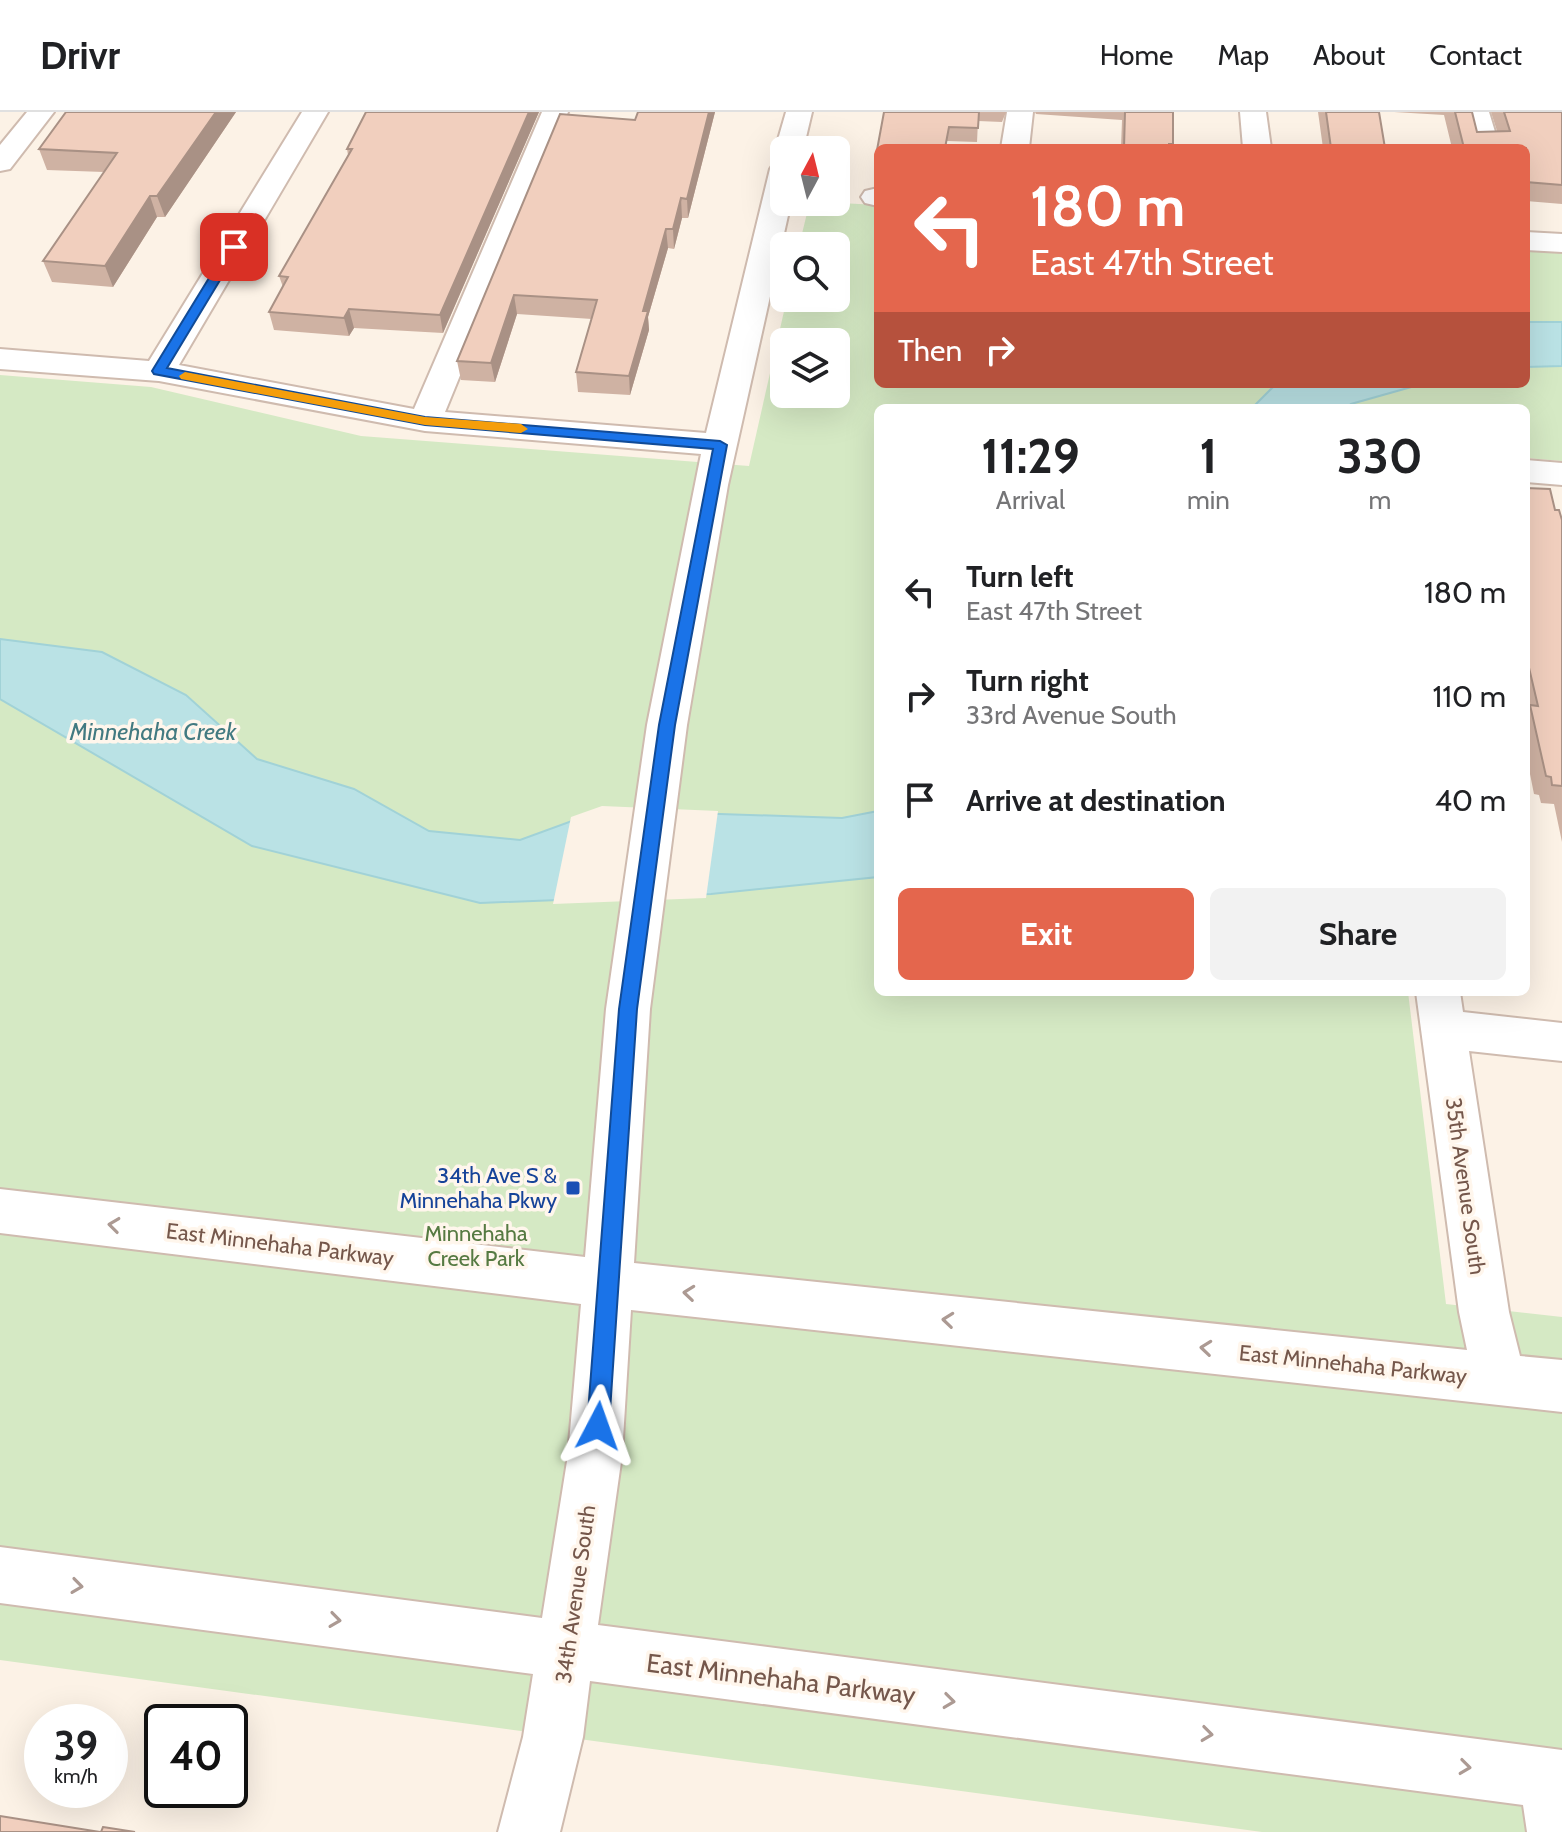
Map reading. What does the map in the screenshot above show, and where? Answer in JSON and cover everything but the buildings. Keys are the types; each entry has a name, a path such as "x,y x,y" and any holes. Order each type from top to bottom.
{"street":[{"path":"0,163 41,112"},
{"path":"159,371 315,112"},
{"path":"425,421 555,112"},
{"path":"793,136 799,112"},
{"path":"1016,144 1020,112"},
{"path":"1253,112 1257,144"},
{"path":"1476,112 1485,144"},
{"name":"34th Avenue South","path":"529,1832 553,1738 595,1455 628,1009 667,725 720,445 773,216"},
{"path":"1530,241 1562,243"},
{"path":"0,359 159,371 425,421 720,445"},
{"path":"1530,471 1562,474"},
{"path":"1440,1011 1562,1042"},
{"name":"35th Avenue South","path":"1440,1011 1484,1312 1499,1379"},
{"name":"East Minnehaha Parkway","path":"0,1211 609,1282 1562,1386"},
{"name":"East Minnehaha Parkway","path":"0,1575 566,1651 1556,1797"}],"green space":[{"name":"Minnehaha Creek Park","path":"850,204 874,205 874,388 1530,388 1530,248 1562,251 1562,461 1530,458 1530,404 874,404 874,996 1408,996 1446,1304 1562,1317 1562,1832 1262,1832 0,1660 0,375 151,387 361,436 749,466 770,373 770,408 850,408 850,328 780,328 784,312 850,312 850,232 802,232 806,216 850,216"}],"water":[{"path":"1530,322 1562,322 1562,366 1530,367"},
{"path":"1272,388 1408,388 1351,404 1256,404"},
{"name":"Minnehaha Creek","path":"0,639 102,652 186,695 257,759 354,789 429,831 520,840 602,810 842,818 874,812 874,877 711,894 480,903 252,846 0,699"}],"pier":[{"path":"602,806 718,811 706,898 553,904 571,817"}],"slow traffic":[{"path":"185,376 425,421 521,429"}],"place":[{"name":"34th Ave S & Minnehaha Pkwy","path":"573,1188"}],"route":[{"path":"234,247 159,371 425,421 720,445 667,725 628,1009 598,1426"}]}
